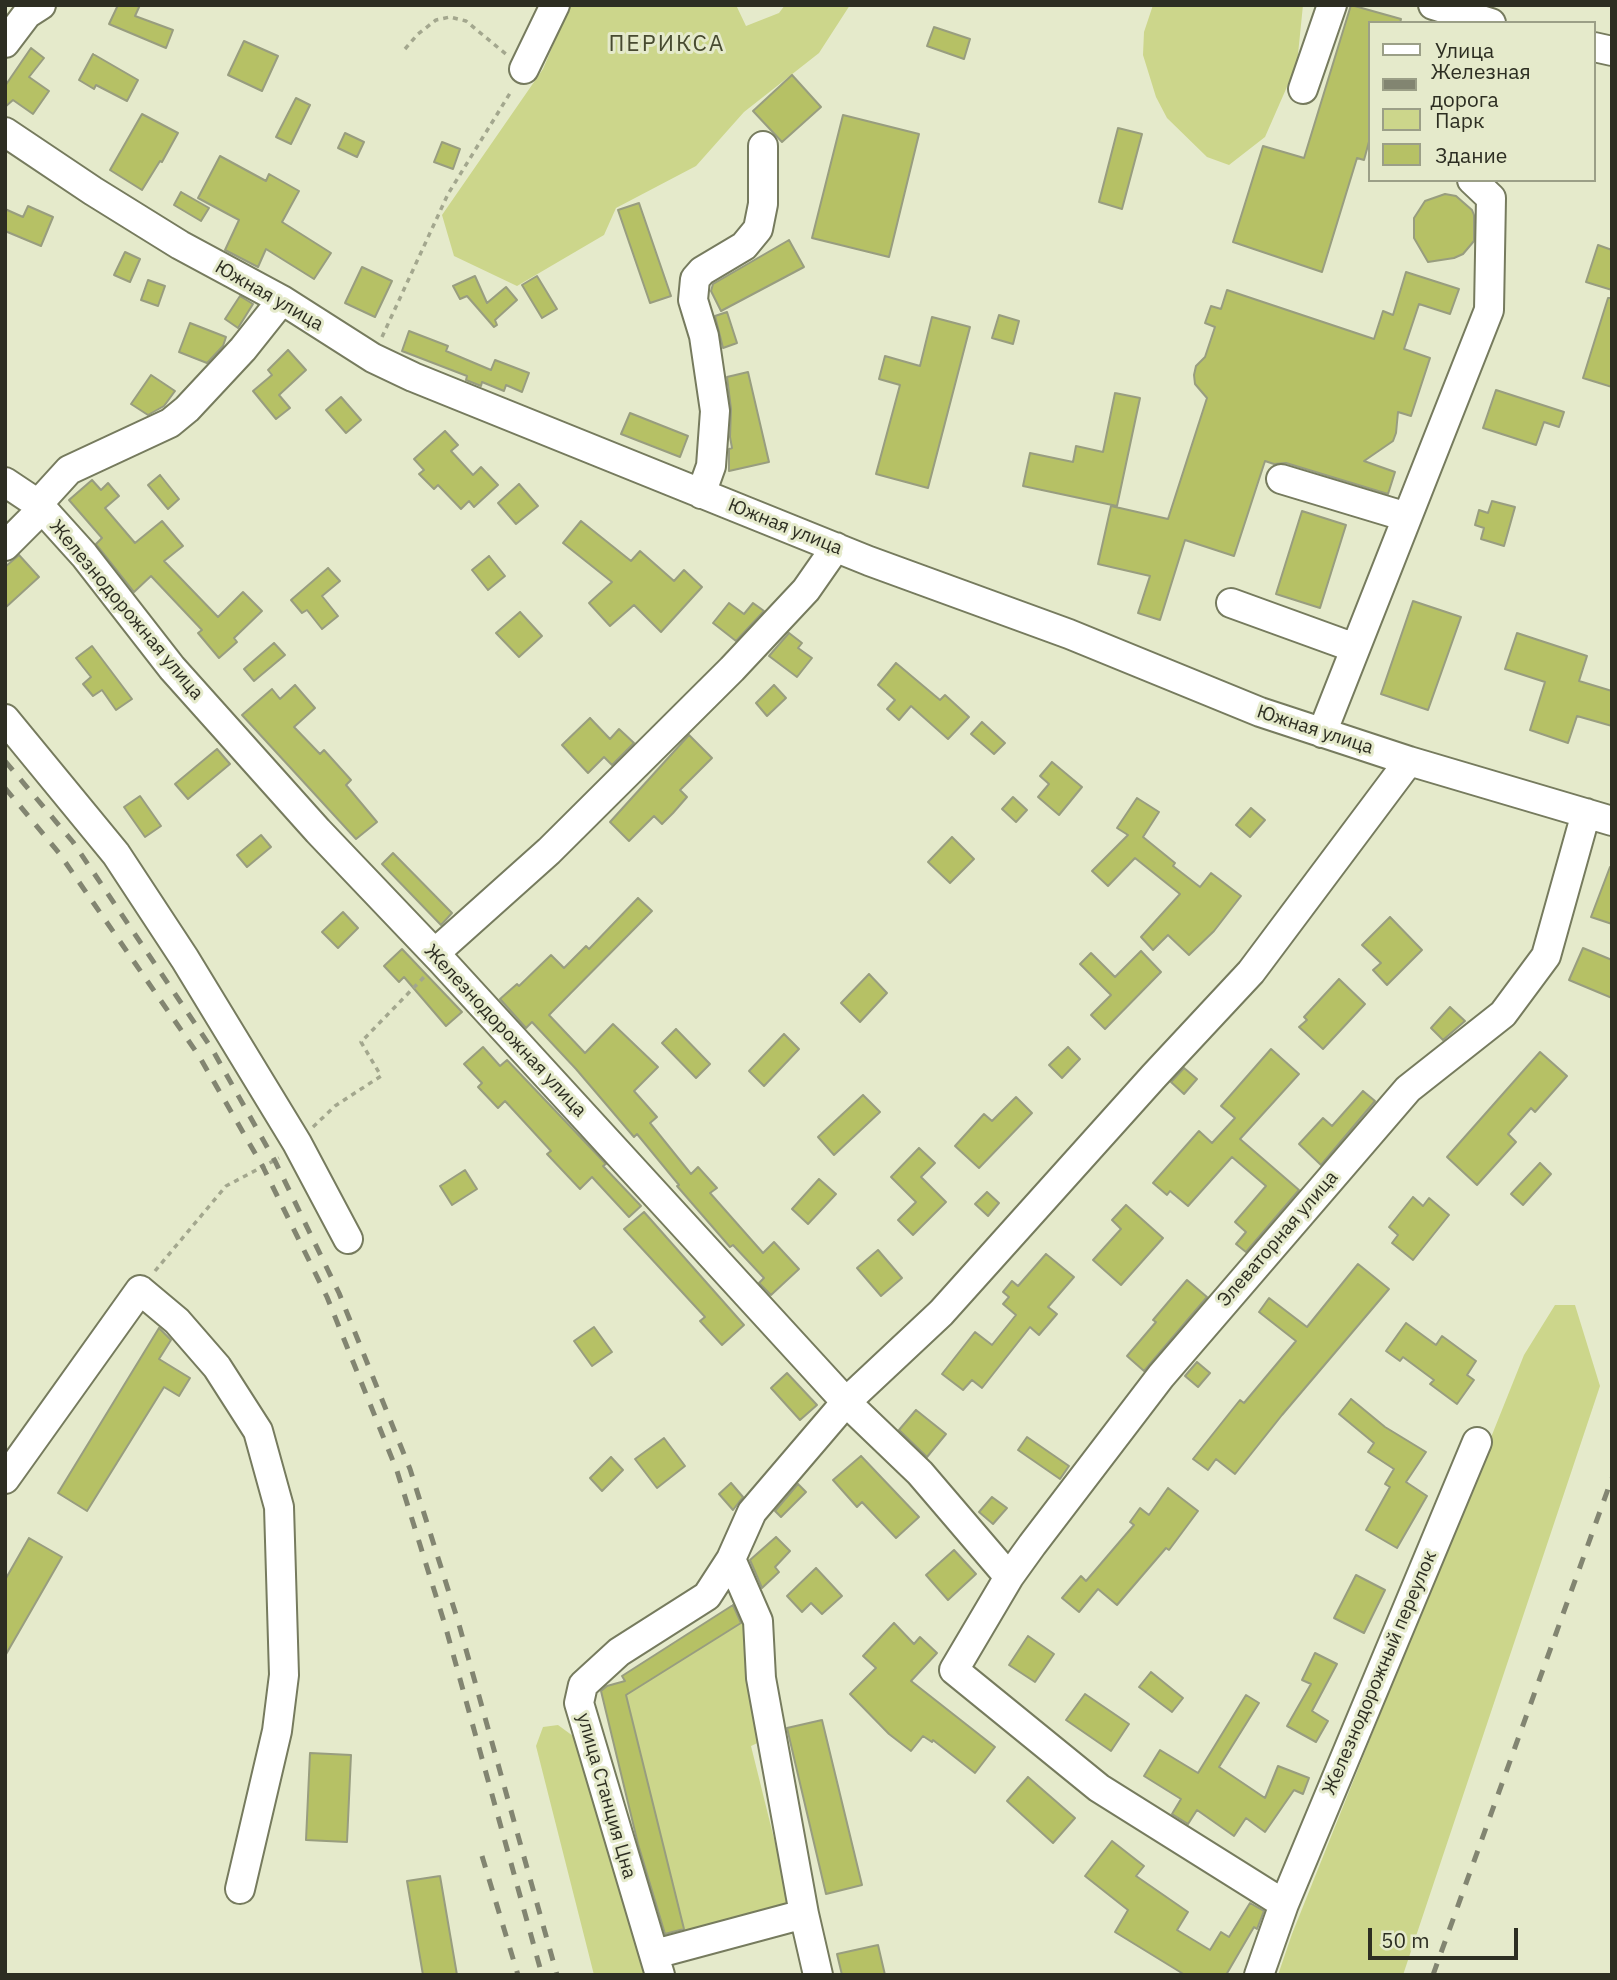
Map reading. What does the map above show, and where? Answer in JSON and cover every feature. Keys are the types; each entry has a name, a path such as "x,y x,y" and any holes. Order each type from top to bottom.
{"street":[{"path":"5,43 27,14 41,5"},
{"path":"524,69 555,5"},
{"path":"1303,89 1332,5"},
{"path":"1433,5 1485,21"},
{"name":"Южная улица","path":"5,132 180,245 282,300 373,358 413,377 701,494 1069,634 1260,712 1409,761 1599,817"},
{"path":"701,494 711,466 715,411 704,336 693,300 695,279 711,265 744,246 758,229 763,204 762,146"},
{"path":"1322,733 1489,310 1491,198 1474,182"},
{"path":"5,546 69,470 170,423 187,409 243,349 282,300"},
{"path":"1281,479 1407,517"},
{"name":"Железнодорожная улица","path":"5,482 40,507 84,555 172,668 318,831 435,953 846,1402 920,1472 1009,1577"},
{"path":"435,953 549,852 732,668 806,590 836,547"},
{"path":"1231,603 1356,648"},
{"path":"5,719 116,854 297,1143 348,1239"},
{"path":"818,1975 804,1914 761,1678 758,1621 731,1559 752,1512 846,1402 941,1313 1251,972 1409,761"},
{"name":"Элеваторная улица","path":"1284,1904 1099,1788 954,1671 1009,1577 1161,1376 1408,1088 1503,1014 1546,956 1599,817"},
{"path":"5,1479 140,1290 177,1321 217,1367 258,1431 279,1507 284,1675 277,1731 240,1889"},
{"name":"Железнодорожный переулок","path":"1259,1975 1284,1904 1477,1442"},
{"name":"улица Станция Цна","path":"658,1964 579,1703 580,1693 583,1685 594,1673 619,1652 707,1596 731,1559"},
{"path":"658,1964 804,1914"}],"path":[{"path":"373,358 448,194 524,69 466,21 450,17 436,20 404,49"}],"green space":[{"path":"570,5 736,5 746,26 779,13 785,5 850,5 819,53 744,112 696,166 616,208 604,235 517,286 454,256 442,215 543,69"},
{"path":"1153,5 1303,5 1297,64 1265,137 1229,165 1207,157 1167,118 1156,97 1143,55 1144,32"},
{"path":"1555,1305 1575,1305 1600,1386 1403,1975 1278,1975 1292,1934 1524,1355"},
{"path":"748,1618 764,1740 751,1746 788,1895 787,1907 686,1938 626,1695"},
{"path":"558,1725 573,1736 581,1734 653,1975 594,1975 536,1746 543,1727"}],"building":[{"path":"118,5 140,5 135,16 173,30 166,48 109,24"},
{"path":"1351,5 1401,19 1368,21 1368,145 1364,160 1357,158 1322,272 1233,242 1263,146 1304,158"},
{"path":"934,27 970,39 964,59 927,46"},
{"path":"244,41 278,56 262,91 228,75"},
{"path":"31,48 44,58 29,77 49,91 33,114 13,100 5,107 5,86"},
{"path":"93,54 138,80 127,101 96,85 94,89 79,80"},
{"path":"792,75 821,107 782,142 753,111"},
{"path":"296,98 310,105 291,144 276,137"},
{"path":"142,114 178,133 142,190 110,170"},
{"path":"843,115 919,134 889,257 812,238"},
{"path":"1118,128 1142,134 1122,209 1099,202"},
{"path":"345,133 364,142 357,157 338,148"},
{"path":"442,142 460,149 453,169 434,162"},
{"path":"220,156 266,181 269,174 299,191 282,222 331,253 314,279 266,249 258,267 225,250 239,220 198,198"},
{"path":"181,192 209,208 201,221 174,205"},
{"path":"1445,194 1456,196 1472,210 1474,241 1463,254 1428,262 1414,238 1414,218 1425,201"},
{"path":"639,203 671,296 650,303 618,210"},
{"path":"28,206 53,217 41,246 5,231 5,209 23,217"},
{"path":"789,240 804,267 721,311 711,291 713,284"},
{"path":"1598,245 1612,250 1612,290 1586,282"},
{"path":"125,252 140,259 130,282 114,275"},
{"path":"362,267 392,281 375,317 345,303"},
{"path":"1406,272 1459,289 1450,314 1419,304 1404,349 1430,358 1411,416 1398,412 1393,441 1364,461 1395,472 1388,494 1286,463 1274,464 1265,461 1234,556 1185,540 1160,620 1138,613 1150,576 1098,564 1111,506 1168,519 1207,398 1195,384 1194,375 1196,366 1205,357 1215,327 1205,323 1211,306 1221,309 1227,290 1374,339 1383,311 1393,315"},
{"path":"475,276 487,303 506,287 517,300 495,320 497,325 494,327 467,296 460,299 453,286"},
{"path":"537,276 557,309 542,318 522,285"},
{"path":"148,280 165,286 158,306 141,300"},
{"path":"240,296 253,304 238,328 225,319"},
{"path":"1608,298 1612,298 1612,387 1583,378"},
{"path":"727,312 737,343 723,348 715,316"},
{"path":"999,315 1019,321 1013,344 992,338"},
{"path":"932,317 970,327 928,488 876,474 900,385 879,379 885,356 920,366"},
{"path":"190,323 226,337 223,346 207,363 179,352"},
{"path":"409,331 448,346 446,351 491,370 495,360 529,373 522,392 506,385 504,391 482,382 481,386 466,380 467,376 402,351"},
{"path":"288,350 306,370 279,395 290,408 276,419 253,391 272,375 268,370"},
{"path":"748,372 769,462 729,471 729,449 732,448 727,377"},
{"path":"151,375 175,391 164,406 148,415 131,404"},
{"path":"1496,390 1564,412 1559,427 1544,422 1536,445 1483,428"},
{"path":"1115,393 1140,398 1117,506 1023,486 1030,453 1073,462 1076,446 1103,452"},
{"path":"341,397 361,420 346,433 326,410"},
{"path":"630,413 688,436 680,457 621,434"},
{"path":"445,431 458,445 451,451 473,475 481,467 498,485 474,507 469,501 461,509 438,485 434,489 419,474 424,470 414,459"},
{"path":"160,475 179,499 168,509 148,485"},
{"path":"92,480 101,490 108,483 119,496 105,508 135,543 162,521 183,546 164,561 218,617 243,592 262,611 234,638 237,642 219,658 198,633 202,630 151,576 134,592 96,544 102,538 69,500"},
{"path":"519,484 538,506 516,524 498,503"},
{"path":"1492,501 1515,507 1504,546 1481,539 1484,528 1475,525 1479,510 1488,513"},
{"path":"1302,511 1346,525 1320,608 1276,594"},
{"path":"581,521 631,561 640,551 674,581 684,570 702,587 661,632 634,605 610,626 589,603 612,582 563,543"},
{"path":"19,555 39,577 5,608 5,567"},
{"path":"489,556 505,576 488,590 472,570"},
{"path":"328,568 340,581 322,596 338,616 322,629 307,610 302,613 291,600"},
{"path":"1413,601 1461,617 1428,710 1381,694"},
{"path":"729,603 744,614 753,603 764,611 736,641 713,623"},
{"path":"520,612 542,636 519,657 496,633"},
{"path":"789,633 802,643 798,648 812,658 797,677 769,656"},
{"path":"1517,633 1587,656 1579,681 1612,691 1612,726 1577,716 1568,743 1530,730 1545,682 1505,669"},
{"path":"274,643 285,655 254,681 244,669"},
{"path":"92,646 132,699 116,710 102,690 93,696 83,684 91,677 76,658"},
{"path":"896,663 940,700 945,695 969,717 948,739 911,706 899,720 887,709 895,700 878,685"},
{"path":"295,685 315,708 294,727 320,754 324,750 351,780 346,785 377,822 356,839 242,715 272,689 280,699"},
{"path":"774,685 786,698 767,716 756,703"},
{"path":"590,718 610,739 619,729 634,743 612,765 604,757 588,773 562,745"},
{"path":"982,722 1005,743 994,754 971,734"},
{"path":"689,735 712,758 680,790 687,797 662,824 654,816 629,841 610,822"},
{"path":"217,749 230,764 188,799 175,784"},
{"path":"1052,762 1082,787 1059,815 1038,797 1049,784 1040,776"},
{"path":"140,796 161,826 145,837 124,807"},
{"path":"1013,797 1027,810 1016,822 1002,809"},
{"path":"1137,798 1159,812 1143,837 1175,863 1173,866 1200,887 1211,873 1241,896 1214,931 1189,955 1168,935 1153,950 1141,937 1180,894 1135,858 1108,886 1092,871 1128,835 1117,828"},
{"path":"1251,808 1265,820 1250,837 1236,825"},
{"path":"261,835 271,847 247,867 237,855"},
{"path":"952,837 974,859 950,883 928,862"},
{"path":"393,853 452,913 441,925 382,864"},
{"path":"1612,867 1612,924 1591,917"},
{"path":"638,898 652,911 549,1015 585,1053 613,1024 658,1067 634,1091 657,1117 650,1123 691,1174 698,1167 717,1188 710,1193 763,1253 774,1242 799,1269 771,1295 759,1283 764,1278 733,1245 730,1247 677,1186 679,1185 637,1134 634,1137 532,1022 526,1028 500,999 517,984 519,986 551,955 564,968 586,946 589,949"},
{"path":"343,912 358,928 338,948 322,932"},
{"path":"1390,917 1422,950 1387,985 1373,970 1381,963 1362,945"},
{"path":"1583,948 1612,960 1612,998 1569,980"},
{"path":"402,949 462,1012 446,1026 404,977 399,982 384,966"},
{"path":"1141,951 1161,972 1105,1029 1091,1015 1111,995 1080,964 1091,953 1115,977"},
{"path":"869,974 887,993 860,1022 841,1003"},
{"path":"1339,979 1365,1004 1323,1049 1299,1027 1307,1020 1304,1017"},
{"path":"1450,1007 1465,1021 1443,1040 1431,1028"},
{"path":"676,1029 710,1064 696,1078 662,1043"},
{"path":"784,1034 799,1049 764,1086 749,1071"},
{"path":"483,1047 500,1066 507,1060 606,1164 603,1166 641,1206 629,1217 592,1177 580,1189 547,1154 551,1151 505,1101 498,1108 478,1087 482,1083 464,1064"},
{"path":"1068,1047 1080,1059 1062,1078 1049,1065"},
{"path":"1271,1049 1299,1074 1240,1139 1299,1190 1246,1252 1236,1244 1246,1232 1235,1222 1266,1186 1232,1157 1188,1206 1170,1191 1167,1195 1153,1183 1199,1131 1212,1143 1235,1118 1221,1106"},
{"path":"1540,1052 1567,1076 1535,1112 1531,1108 1508,1134 1516,1142 1477,1185 1447,1157"},
{"path":"1184,1068 1197,1079 1184,1094 1171,1082"},
{"path":"1363,1091 1375,1101 1321,1165 1299,1144 1323,1118 1332,1126"},
{"path":"863,1095 880,1112 834,1155 818,1137"},
{"path":"1016,1097 1032,1113 979,1168 955,1146 984,1114 992,1121"},
{"path":"919,1148 935,1163 921,1177 946,1202 913,1235 898,1220 916,1202 891,1177"},
{"path":"1540,1163 1551,1174 1523,1205 1511,1194"},
{"path":"465,1170 477,1189 452,1205 440,1186"},
{"path":"819,1179 836,1194 808,1224 792,1209"},
{"path":"987,1192 999,1203 988,1216 975,1204"},
{"path":"1413,1197 1423,1206 1429,1198 1449,1215 1413,1260 1392,1243 1398,1235 1389,1227"},
{"path":"1126,1205 1163,1238 1121,1285 1093,1260 1121,1229 1112,1220"},
{"path":"644,1212 744,1325 722,1345 700,1321 705,1317 624,1229"},
{"path":"878,1250 902,1278 881,1296 857,1268"},
{"path":"1046,1254 1074,1277 1048,1307 1057,1314 1039,1335 1030,1327 982,1388 972,1380 963,1390 942,1374 975,1332 992,1345 1016,1315 1003,1304 1009,1297 1003,1292 1012,1281 1018,1286"},
{"path":"1358,1264 1389,1289 1235,1474 1216,1459 1208,1470 1193,1459 1240,1400 1244,1403 1296,1341 1259,1312 1269,1298 1307,1327"},
{"path":"1187,1280 1207,1297 1144,1371 1127,1356"},
{"path":"1406,1323 1436,1345 1442,1336 1476,1361 1467,1375 1474,1380 1457,1404 1430,1384 1434,1380 1403,1357 1400,1361 1386,1351"},
{"path":"594,1327 612,1352 592,1366 574,1341"},
{"path":"159,1328 171,1340 159,1359 190,1378 179,1396 164,1387 87,1511 58,1493"},
{"path":"1197,1362 1210,1373 1198,1387 1185,1376"},
{"path":"787,1373 817,1405 800,1420 771,1388"},
{"path":"1351,1399 1385,1427 1426,1452 1406,1482 1427,1496 1397,1548 1366,1530 1390,1487 1385,1484 1394,1469 1368,1452 1374,1443 1339,1414"},
{"path":"916,1410 946,1434 927,1457 899,1430"},
{"path":"1027,1437 1069,1466 1060,1479 1018,1450"},
{"path":"664,1438 685,1466 657,1488 635,1459"},
{"path":"861,1456 919,1517 896,1538 862,1502 857,1507 833,1480"},
{"path":"611,1457 623,1470 602,1491 590,1478"},
{"path":"731,1483 743,1497 733,1510 719,1494"},
{"path":"798,1484 806,1492 781,1517 775,1511"},
{"path":"1168,1488 1198,1511 1169,1550 1166,1548 1117,1605 1098,1589 1079,1612 1062,1598 1081,1576 1086,1581 1134,1525 1130,1522 1140,1508 1149,1515"},
{"path":"992,1497 1007,1508 993,1524 979,1512"},
{"path":"776,1537 790,1551 775,1567 779,1572 762,1588 750,1560"},
{"path":"29,1538 62,1557 5,1656 5,1580"},
{"path":"954,1550 976,1574 948,1600 926,1575"},
{"path":"816,1568 842,1596 822,1614 811,1603 802,1612 787,1596"},
{"path":"1356,1575 1385,1590 1364,1633 1334,1618"},
{"path":"733,1605 741,1623 626,1695 684,1929 665,1934 638,1844 601,1691 607,1686 625,1681 622,1676"},
{"path":"894,1623 914,1644 920,1637 937,1653 911,1681 995,1747 975,1773 933,1740 932,1742 923,1736 911,1751 889,1734 850,1694 876,1668 863,1656"},
{"path":"1028,1636 1054,1654 1035,1682 1009,1665"},
{"path":"1315,1653 1337,1664 1312,1711 1328,1721 1316,1742 1287,1726 1311,1684 1302,1680"},
{"path":"1151,1672 1183,1698 1172,1712 1139,1687"},
{"path":"1085,1694 1129,1724 1111,1751 1066,1720"},
{"path":"1246,1695 1259,1703 1219,1767 1265,1798 1278,1766 1309,1778 1303,1794 1294,1790 1265,1832 1246,1818 1234,1836 1197,1810 1188,1824 1172,1814 1181,1799 1144,1776 1160,1750 1198,1773"},
{"path":"822,1720 862,1885 826,1894 787,1728"},
{"path":"310,1753 351,1755 347,1842 306,1840"},
{"path":"1028,1777 1075,1818 1053,1843 1007,1801"},
{"path":"1112,1841 1144,1866 1136,1876 1188,1912 1177,1930 1210,1950 1221,1932 1229,1937 1250,1903 1264,1911 1257,1929 1254,1927 1226,1975 1185,1975 1115,1932 1128,1910 1085,1876"},
{"path":"440,1876 457,1975 423,1975 407,1881"},
{"path":"878,1945 885,1975 842,1975 837,1954"}],"railway":[{"path":"5,761 73,842 212,1049 275,1161 339,1293 410,1469 458,1621 557,1975"},
{"path":"5,788 59,853 199,1056 263,1167 327,1297 397,1471 445,1625 542,1975"},
{"path":"1433,1975 1612,1478"},
{"path":"482,1856 518,1975"}],"district":[{"name":"ПЕРИКСА","path":"667,44"}]}
